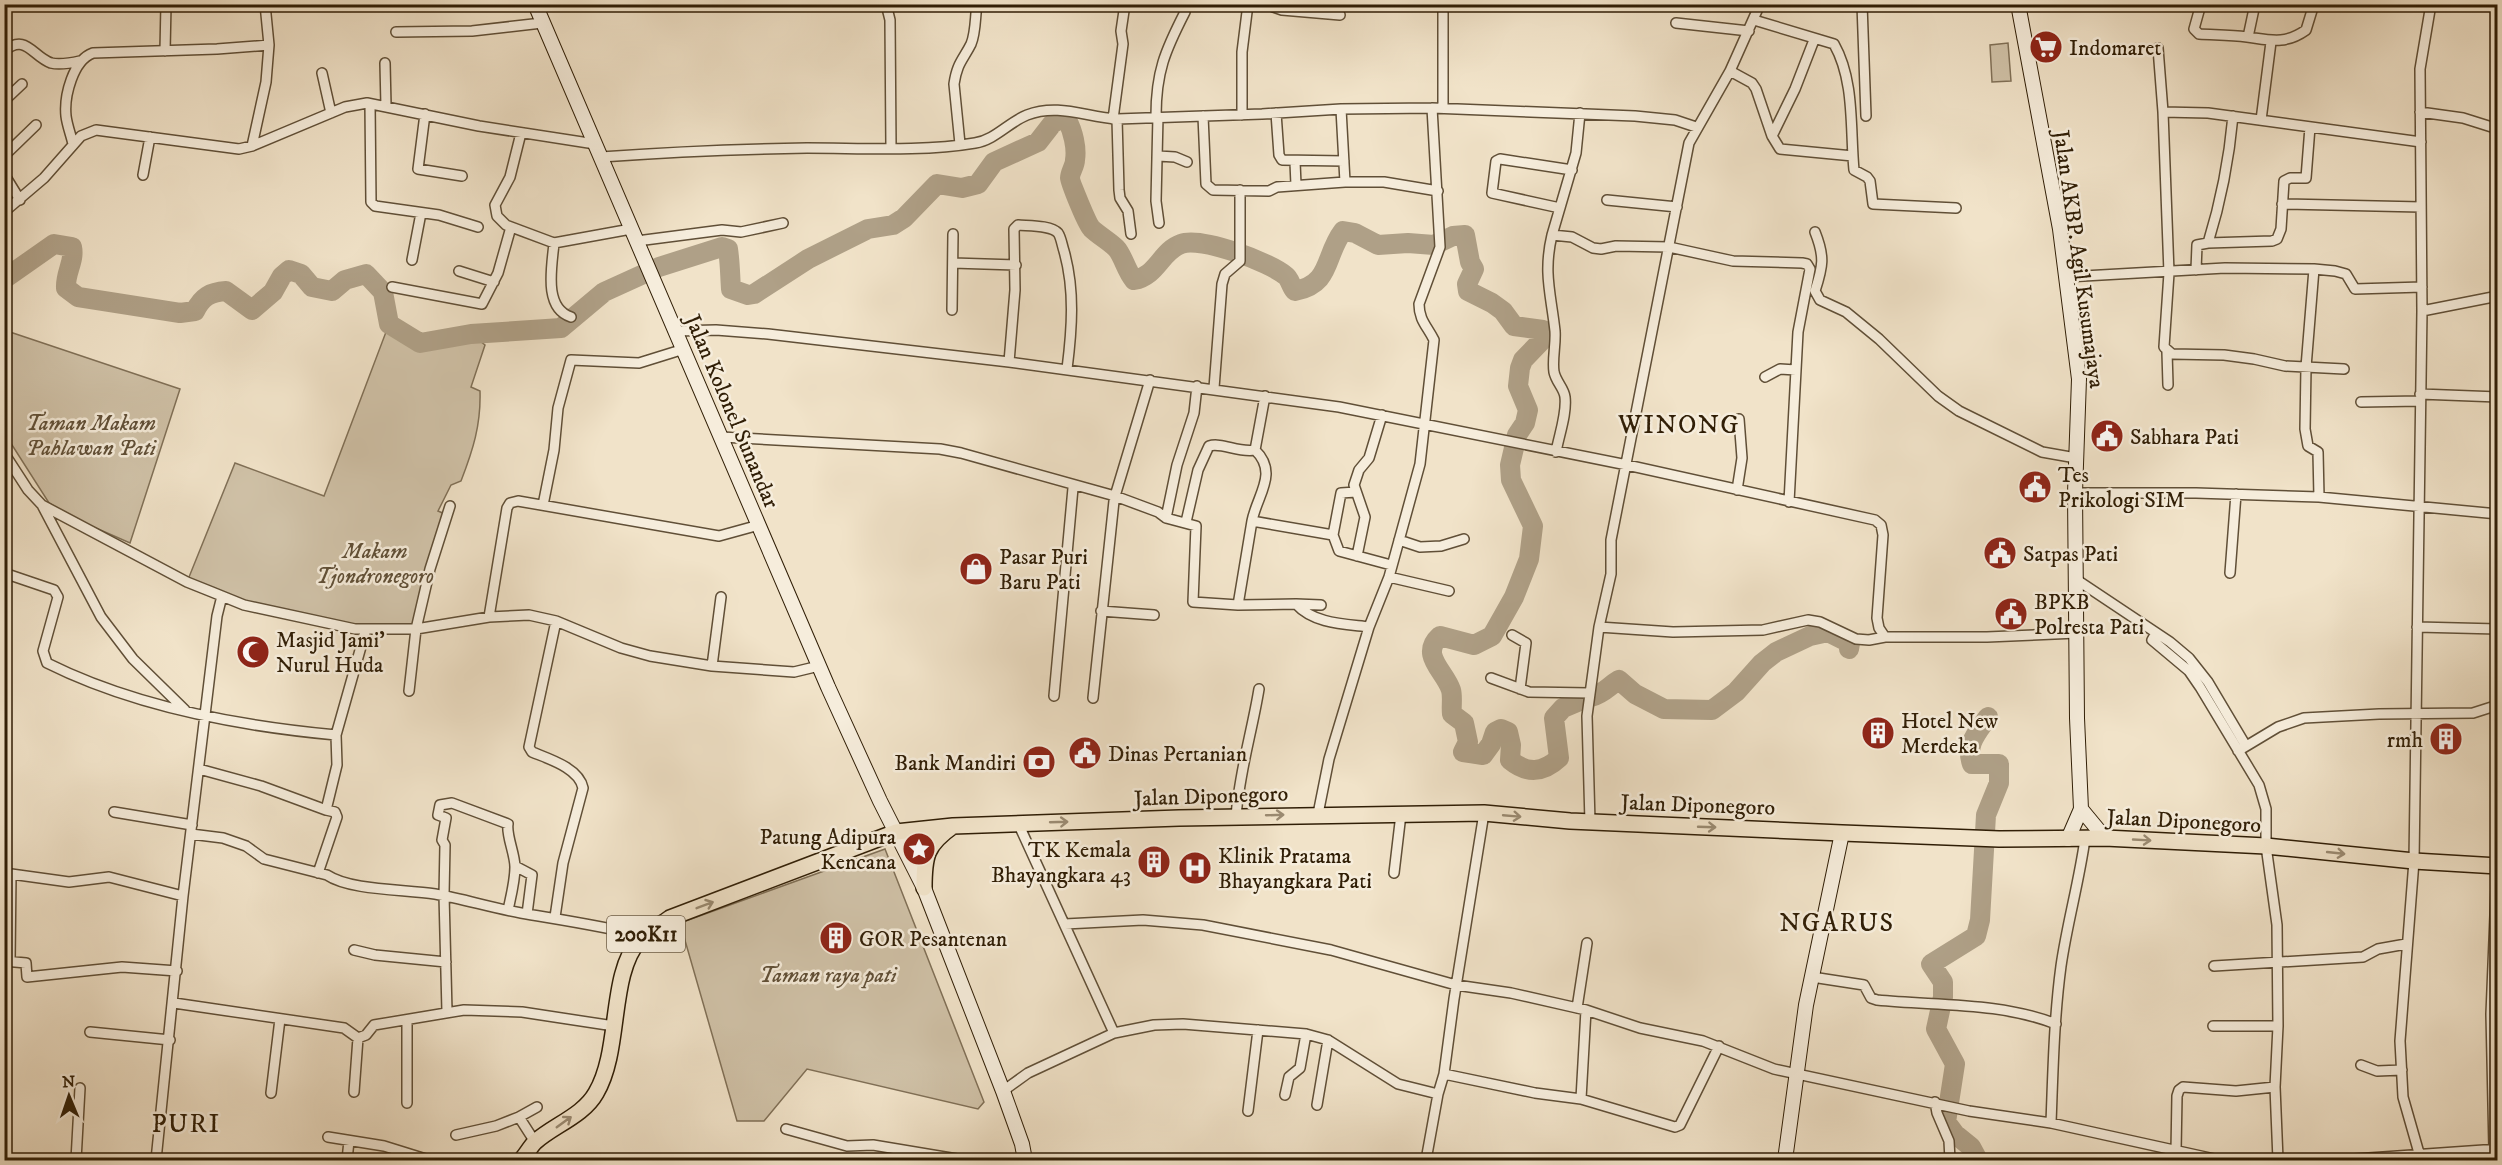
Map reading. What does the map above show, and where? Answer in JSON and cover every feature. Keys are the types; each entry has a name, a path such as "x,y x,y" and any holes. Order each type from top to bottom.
{"main road":[{"name":"Jalan Kolonel Sunandar","path":"535,4 819,666 924,888 1003,1091 1022,1144 1025,1161"},
{"name":"Jalan AKBP. Agil Kusumajaya","path":"2018,4 2038,107 2066,277 2079,379 2075,494 2078,580 2077,718 2081,809 2068,839"},
{"path":"2081,809 2105,838"},
{"name":"Jalan Diponegoro","path":"896,832 1018,823 1318,814 1484,813 1590,822 1842,833 1999,839 2105,838 2266,846 2414,861 2497,866"},
{"path":"924,888 924,864 929,848 953,826"},
{"name":"200K11","path":"521,1161 535,1142 586,1105 594,1096 609,1061 628,960 634,947 643,936 670,918 896,832"},
{"path":"1785,1161 1806,1005 1842,833"}],"street":[{"path":"165,51 166,4"},
{"path":"252,146 266,82 269,45 265,4"},
{"path":"886,4 890,20 891,148"},
{"path":"960,144 955,74 963,54 971,43 977,4"},
{"path":"1125,4 1115,119 1120,198 1128,211 1131,234"},
{"path":"1158,223 1156,92 1163,56 1185,12 1186,4"},
{"path":"1242,115 1242,52 1248,4"},
{"path":"1265,4 1282,10 1340,15"},
{"path":"1318,814 1329,759 1369,627 1389,577 1420,464 1434,340 1423,323 1419,313 1419,304 1440,243 1437,108 1443,4"},
{"path":"1590,822 1587,716 1599,627 1611,574 1611,540 1689,142 1730,71 1760,4"},
{"path":"1862,4 1866,116"},
{"path":"2201,4 2194,29 2196,32 2248,37 2271,42 2290,38 2306,30 2314,4"},
{"path":"2248,37 2254,4"},
{"path":"2420,1157 2403,1097 2400,1041 2414,861 2422,311 2420,69 2430,5"},
{"path":"1754,20 1814,40 1831,43 1839,54 1849,91 1854,170 1870,181 1871,199 1876,206 1956,208"},
{"path":"396,32 472,31 542,23"},
{"path":"1676,23 1749,32"},
{"path":"1772,136 1795,89 1814,40"},
{"path":"2261,120 2271,42"},
{"path":"4,51 12,45 24,45 53,63 80,61 93,53 269,45"},
{"path":"2158,48 2163,112 2169,273 2164,347 2167,352 2168,385"},
{"path":"73,144 66,114 69,89 80,61"},
{"path":"386,63 386,106"},
{"path":"1730,71 1752,83 1756,89 1772,136 1780,149 1853,156"},
{"path":"322,72 331,113"},
{"path":"4,101 22,84"},
{"path":"4,212 44,178 87,131 96,129 230,149 252,146 345,107 370,104 598,150 891,148 960,144 984,141 1013,122 1045,110 1063,110 1115,119 1157,116 1203,117 1341,109 1437,108 1645,117 1675,120 1696,127"},
{"path":"370,104 371,202 375,206 450,218 478,227"},
{"path":"1341,109 1345,182"},
{"path":"2163,112 2233,116 2421,141"},
{"path":"2420,112 2463,118 2498,129"},
{"path":"1276,113 1279,154 1282,160 1294,162 1344,161"},
{"path":"1556,452 1565,401 1564,391 1555,377 1553,368 1555,330 1546,278 1548,250 1576,153 1580,113"},
{"path":"424,114 418,169 462,176"},
{"path":"2208,243 2221,198 2233,116"},
{"path":"1203,117 1206,184 1213,190 1269,191 1277,187 1296,185 1384,182 1438,191"},
{"path":"4,156 36,125"},
{"path":"2196,270 2197,245 2275,241 2281,229 2284,181 2290,178 2306,178 2310,127"},
{"path":"521,133 510,177 495,205 497,216 511,227 554,243 576,237 722,230 741,232 783,223"},
{"path":"143,175 150,138"},
{"path":"1158,156 1175,157 1187,162"},
{"path":"1560,208 1492,193 1496,160 1572,170"},
{"path":"1294,162 1296,185"},
{"path":"4,174 20,200"},
{"path":"1214,388 1222,284 1225,274 1240,263 1240,190"},
{"path":"1607,200 1677,207"},
{"path":"2282,204 2421,207"},
{"path":"412,260 421,213"},
{"path":"1009,362 1016,265 1016,226 1052,229 1059,234 1069,269 1072,293 1072,330 1067,369"},
{"path":"392,287 479,305 484,302 494,282 511,227"},
{"path":"1815,232 1823,257 1815,291 1820,300 1846,312 1879,339 1938,396 1959,411 2042,452 2076,458"},
{"path":"952,310 953,234"},
{"path":"1552,235 1578,239 1584,244 1601,249 1616,246 1669,247 1733,261 1807,264 1809,273 1800,315 1789,502"},
{"path":"554,243 552,287 555,301 565,313"},
{"path":"953,262 1016,265"},
{"path":"2066,277 2169,273 2225,268 2314,269 2346,274 2355,289 2422,287"},
{"path":"2314,269 2306,367 2306,441 2308,446 2318,452 2319,498"},
{"path":"459,271 494,282"},
{"path":"2422,311 2498,296"},
{"path":"676,331 716,330 768,334 1067,369 1265,396 1382,415 1425,426 1627,465 1875,520 1881,525 1883,535 1877,618 1879,628 1885,637"},
{"path":"543,505 554,450 558,408 571,360 639,363 684,349"},
{"path":"2167,352 2224,355 2285,366 2344,369"},
{"path":"1765,377 1780,369 1796,370"},
{"path":"1093,698 1115,498 1150,380"},
{"path":"1166,518 1177,465 1194,413 1197,386"},
{"path":"1255,450 1265,396"},
{"path":"2361,402 2420,398 2498,397"},
{"path":"1357,556 1365,517 1356,492 1356,478 1361,466 1369,458 1382,415"},
{"path":"1737,490 1742,458 1738,419"},
{"path":"722,437 940,449 999,462 1158,512 1166,518 1194,524 1197,528 1193,602 1197,604 1321,605"},
{"path":"1186,522 1198,470 1209,446 1217,445 1240,451 1255,450 1264,459 1266,481 1255,507 1238,605"},
{"path":"4,453 28,490 42,505 102,617 132,659 186,712"},
{"path":"1054,696 1073,488"},
{"path":"1356,492 1341,493 1333,535 1339,551 1391,565"},
{"path":"2075,494 2236,494 2319,498 2498,514"},
{"path":"2229,573 2236,494"},
{"path":"489,617 507,508 510,503 518,501 719,536 759,525"},
{"path":"42,505 187,582 222,596 244,604 355,629 416,629 489,617 529,615 556,621 621,648 650,656 712,666 794,672 819,666"},
{"path":"409,691 416,629 430,569 450,506"},
{"path":"1252,521 1333,535"},
{"path":"1400,540 1420,547 1441,546 1464,539"},
{"path":"4,573 57,593 58,597 43,651 47,663 84,681 186,712 336,735"},
{"path":"1389,577 1449,591"},
{"path":"2078,580 2189,658 2242,749 2262,793 2266,809 2266,846 2277,925 2278,1026 2275,1088 2278,1161"},
{"path":"156,1161 174,1003 183,896 217,616 222,596"},
{"path":"712,666 722,597"},
{"path":"1296,604 1306,613 1323,619 1369,627"},
{"path":"1101,611 1154,615"},
{"path":"1599,627 1673,632 1763,630 1808,620 1820,622 1856,639 1869,640 1885,637 1987,637 2077,633"},
{"path":"555,917 563,863 583,788 581,780 567,769 532,752 529,747 556,621"},
{"path":"2417,627 2498,628"},
{"path":"326,810 337,765 336,735 366,629"},
{"path":"1512,635 1526,643 1520,689"},
{"path":"1491,678 1529,692 1589,693"},
{"path":"1236,817 1238,787 1252,732 1259,689"},
{"path":"2242,749 2278,727 2304,718 2473,713 2498,705"},
{"path":"199,769 261,786 335,812 337,817 318,873"},
{"path":"447,1012 445,845 442,840 446,818 438,815 440,805 452,803 508,824 507,830 515,866 508,910"},
{"path":"114,812 223,838 246,846 264,859 369,887 444,896 643,936"},
{"path":"1426,1161 1438,1094 1444,1074 1484,813"},
{"path":"1394,873 1401,814"},
{"path":"1018,823 1113,1033"},
{"path":"2051,1123 2061,966 2085,839"},
{"path":"515,866 532,875 527,914"},
{"path":"2340,1161 2420,1157 2496,1149 2491,1014 2497,866"},
{"path":"177,971 122,967 27,976 26,963 7,961 8,874 69,882 110,877 183,896"},
{"path":"1065,924 1143,920 1203,925 1331,951 1456,985 1511,993 1582,1009 1640,1028 1719,1046 1758,1063 1796,1073 1969,1110 2051,1123 2219,1161"},
{"path":"1581,1099 1582,1009 1587,943"},
{"path":"2214,966 2363,957 2378,949 2406,944"},
{"path":"354,950 375,955 446,962"},
{"path":"1812,977 1864,985 1871,998 1878,1000 1949,1004 2022,1013 2056,1024"},
{"path":"174,1003 344,1028 358,1038"},
{"path":"358,1038 366,1035 374,1025 464,1010 522,1012 614,1026"},
{"path":"272,1093 280,1019"},
{"path":"407,1021 407,1103"},
{"path":"1003,1091 1037,1069 1113,1033 1154,1025 1183,1024 1306,1034 1328,1040 1398,1084 1438,1094"},
{"path":"2213,1026 2278,1026"},
{"path":"1248,1111 1258,1030"},
{"path":"90,1032 170,1040"},
{"path":"1285,1095 1289,1077 1300,1068 1306,1034"},
{"path":"354,1092 358,1038"},
{"path":"1317,1105 1328,1040"},
{"path":"1444,1074 1535,1093 1581,1099 1675,1127 1680,1125 1719,1046"},
{"path":"2361,1065 2377,1071 2402,1070"},
{"path":"2176,1151 2177,1096 2183,1087 2236,1091 2275,1088"},
{"path":"76,1161 80,1088"},
{"path":"1940,1103 1937,1113 1949,1142 1950,1161"},
{"path":"456,1135 496,1126 537,1107"},
{"path":"519,1117 535,1142"},
{"path":"786,1129 847,1146 873,1145 963,1161"},
{"path":"328,1137 384,1146 407,1157 429,1161"},
{"path":"346,1161 350,1141"}],"green space":[{"path":"2008,43 2011,81 1992,82 1990,45"},
{"name":"Makam Tjondronegoro","path":"389,324 420,343 471,334 485,345 471,387 480,391 475,437 461,481 451,485 438,511 445,514 416,629 366,629 244,605 187,582 235,463 324,496"},
{"name":"Taman Makam Pahlawan Pati","path":"4,330 180,389 130,543 73,518 49,503 5,434"},
{"name":"Taman raya pati","path":"885,849 984,1102 978,1109 807,1069 764,1121 737,1121 680,923"}],"waterway":[{"path":"4,279 54,244 72,247 66,288 78,297 180,313 195,311 207,296 226,291 252,310 273,292 282,276 289,270 301,274 312,287 332,291 345,280 366,274 383,292 389,324 420,343 471,334 561,328 604,292 659,267 722,247 728,249 731,289 748,295 754,294 808,259 868,229 893,225 904,218 937,184 962,188 978,184 994,162 1038,142 1052,124 1058,120 1067,120 1073,134 1075,150 1075,162 1070,178 1079,204 1091,228 1116,248 1134,280 1148,274 1174,247 1190,243 1218,247 1266,264 1286,276 1295,291 1307,287 1321,276 1343,231 1355,233 1378,245 1408,243 1434,245 1453,236 1465,235 1470,262 1474,269 1467,284 1468,291 1503,311 1514,326 1543,330 1547,335 1523,360 1520,368 1518,386 1528,410 1525,423 1517,435 1510,465 1511,480 1533,526 1529,559 1514,597 1492,636 1474,645 1440,636 1434,643 1433,656 1451,690 1452,714 1464,723 1468,742 1463,752 1483,755 1491,744 1495,732 1501,729 1508,732 1511,745 1510,760 1516,765 1535,770 1547,767 1559,758 1554,718 1563,708 1582,700"},
{"path":"1591,697 1603,692 1619,680 1635,694 1664,709 1712,710 1736,692 1762,663 1776,652 1810,636 1828,632 1850,643 1849,649"},
{"path":"1978,1160 1971,1147 1955,1134 1946,1122 1955,1064 1936,1029 1943,997 1943,982 1931,964 1976,936 1980,920 1986,815 1999,783 1999,764 1972,764 1970,751 1973,739 1988,717"}],"place":[{"name":"Indomaret","path":"2046,47"},
{"name":"Sabhara Pati","path":"2107,436"},
{"name":"Tes Prikologi SIM","path":"2035,487"},
{"name":"Satpas Pati","path":"2000,553"},
{"name":"Pasar Puri Baru Pati","path":"976,569"},
{"name":"BPKB Polresta Pati","path":"2011,614"},
{"name":"Masjid Jami' Nurul Huda","path":"253,652"},
{"name":"Hotel New Merdeka","path":"1878,733"},
{"name":"rmh","path":"2446,739"},
{"name":"Dinas Pertanian","path":"1085,753"},
{"name":"Bank Mandiri","path":"1039,762"},
{"name":"Patung Adipura Kencana","path":"919,849"},
{"name":"TK Kemala Bhayangkara 43","path":"1154,862"},
{"name":"Klinik Pratama Bhayangkara Pati","path":"1195,868"},
{"name":"GOR Pesantenan","path":"836,938"}],"district":[{"name":"WINONG","path":"1679,424"},
{"name":"NGARUS","path":"1837,922"},
{"name":"PURI","path":"186,1123"}]}
